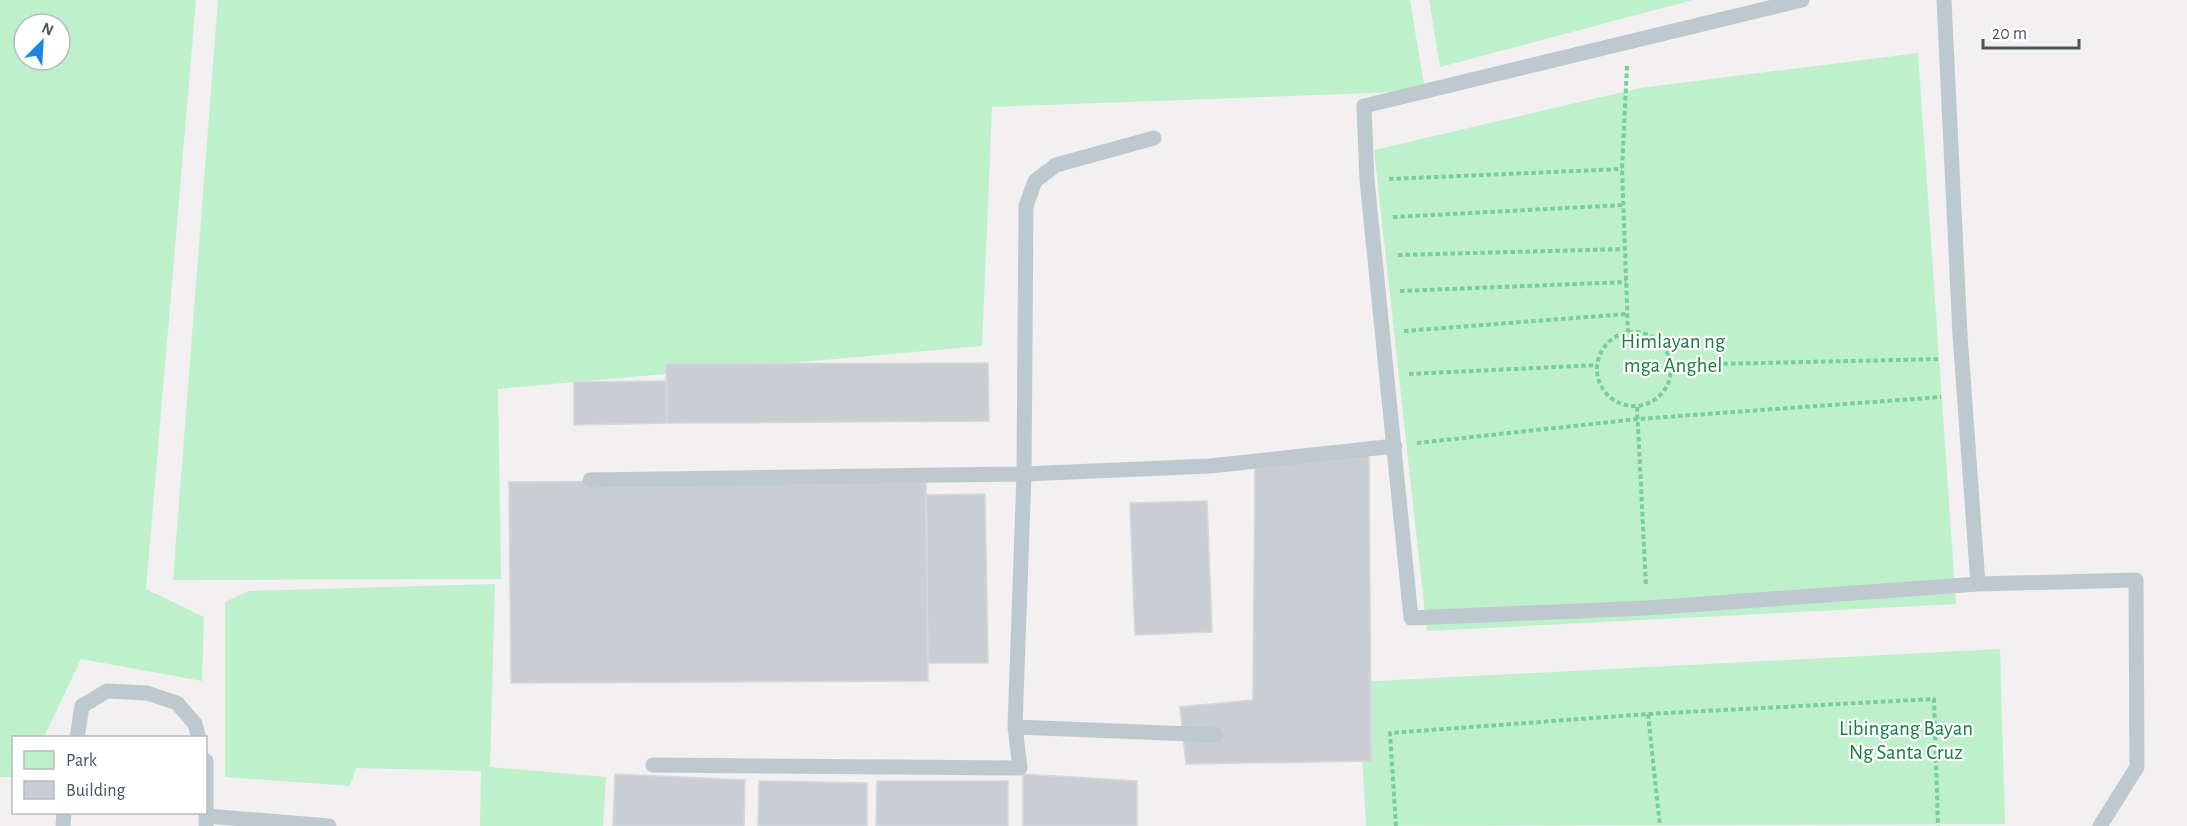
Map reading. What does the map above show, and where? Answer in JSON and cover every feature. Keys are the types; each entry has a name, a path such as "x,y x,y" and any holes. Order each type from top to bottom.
{"lane":[{"path":"1802,0 1364,106 1367,180 1411,618 1647,608 1978,584 2136,580 2138,767 2100,826"},
{"path":"1944,0 1964,395 1978,584"},
{"path":"654,765 1020,768 1015,727 1024,474 1026,206 1035,180 1056,165 1154,138"},
{"path":"590,480 1024,474 1210,466 1395,446"},
{"path":"77,736 82,706 107,691 147,693 177,703 195,724 198,736"},
{"path":"1015,727 1216,735"},
{"path":"206,821 329,826"}],"path":[{"path":"1628,332 1622,169 1629,41"},
{"path":"1367,180 1622,169"},
{"path":"1372,218 1623,205"},
{"path":"1375,256 1625,249"},
{"path":"1379,292 1626,282"},
{"path":"1383,332 1628,314"},
{"path":"1628,332 1651,336 1661,344 1671,365 1671,377 1666,389 1658,398 1637,407 1626,406 1607,396 1597,376 1597,365 1606,344 1628,332"},
{"path":"1671,365 1962,359"},
{"path":"1387,375 1597,365"},
{"path":"1395,446 1638,419 1964,395"},
{"path":"1637,407 1647,608"},
{"path":"1395,826 1390,733 1648,714 1934,699 1938,826"},
{"path":"1648,714 1660,826"}],"green space":[{"path":"0,0 196,0 146,589 204,617 202,681 81,659 44,736 12,736 12,777 0,777"},
{"path":"218,0 1410,0 1425,91 992,107 982,346 498,389 501,579 173,580"},
{"path":"1429,0 1693,0 1440,67"},
{"name":"Himlayan ng mga Anghel","path":"1918,53 1956,604 1427,631 1374,150 1640,88"},
{"path":"495,584 490,767 606,777 603,826 480,826 481,771 356,768 350,786 225,777 225,602 248,591"},
{"name":"Libingang Bayan Ng Santa Cruz","path":"2000,649 2005,824 1366,826 1358,682"}],"building":[{"path":"988,363 989,421 667,423 666,364"},
{"path":"667,381 667,423 574,425 574,382"},
{"path":"1369,449 1371,761 1186,764 1180,707 1253,700 1255,461"},
{"path":"926,480 928,681 511,683 509,482"},
{"path":"985,494 988,663 928,663 926,495"},
{"path":"1207,501 1212,632 1135,635 1130,503"},
{"path":"615,774 745,780 744,826 613,826"},
{"path":"1023,774 1137,781 1137,826 1023,826"},
{"path":"759,781 867,783 867,826 758,826"},
{"path":"877,781 1008,781 1008,826 876,826"}]}
